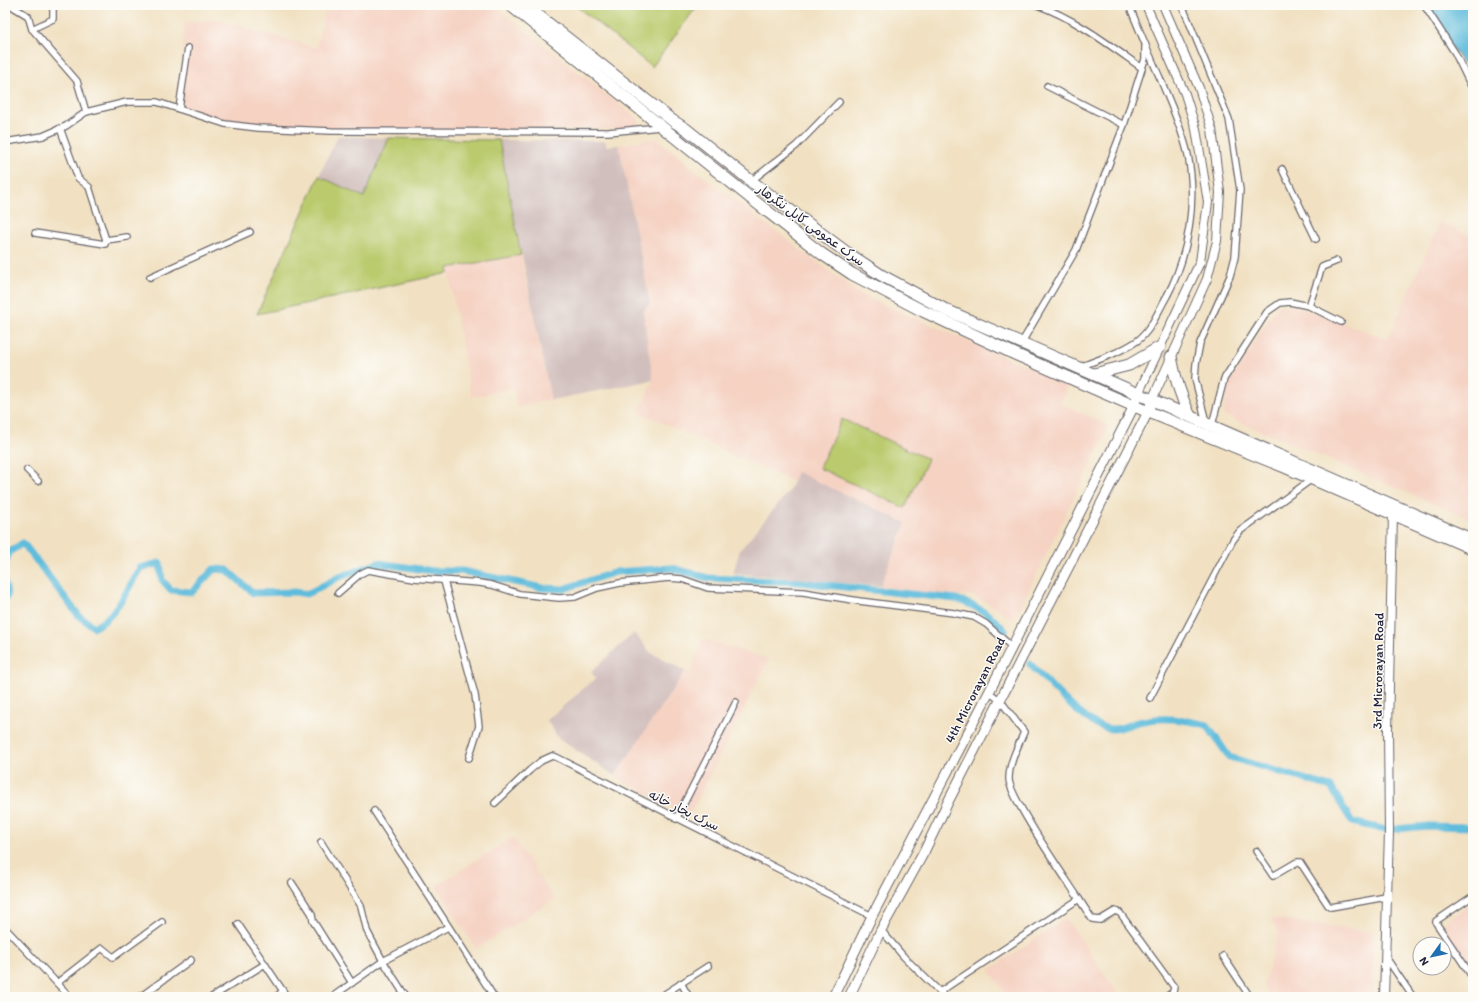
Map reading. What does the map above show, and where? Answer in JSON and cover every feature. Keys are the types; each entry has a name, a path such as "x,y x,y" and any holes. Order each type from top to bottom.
{"highway":[{"name":"سرک عمومی کابل ننگرهار","path":"510,5 822,254 852,274 923,312 1134,406 1312,479 1473,549"},
{"path":"526,5 751,181 881,276 946,310 1473,540"},
{"path":"1094,374 1129,365 1160,347"},
{"path":"1171,357 1175,379 1190,416"}],"main road":[{"path":"1138,394 1200,262 1208,202 1196,129 1185,94 1146,5"},
{"path":"1152,400 1207,279 1217,242 1220,192 1212,129 1199,88 1163,5"},
{"name":"4th Microrayan Road","path":"833,997 872,916 1134,406 1138,394"},
{"name":"4th Microrayan Road","path":"849,997 881,930 924,852 1000,700 1148,412 1152,400"},
{"name":"3rd Microrayan Road","path":"1384,997 1389,829 1388,729 1393,515"}],"street":[{"path":"32,29 53,19 53,5"},
{"path":"1037,5 1060,13 1091,31 1142,68"},
{"path":"1078,367 1121,351 1142,336 1150,327 1176,278 1185,249 1190,218 1188,155 1177,117 1129,5"},
{"path":"1182,5 1229,119 1240,190 1235,257 1230,276 1200,343 1196,364 1195,379 1209,424"},
{"path":"1424,5 1455,52 1473,90"},
{"path":"13,6 28,16 32,29 76,81 86,112"},
{"path":"1022,342 1076,250 1124,126 1145,59 1145,43"},
{"path":"179,109 188,48"},
{"path":"1048,86 1124,126"},
{"path":"5,142 43,136 66,126 86,112 127,102 157,102 231,125 331,130 608,132 662,127 673,121"},
{"path":"751,181 796,146 839,102"},
{"path":"60,128 78,178 89,187 106,240"},
{"path":"1282,168 1316,239"},
{"path":"150,278 250,232"},
{"path":"35,233 105,244 106,240 127,237"},
{"path":"1309,306 1322,267 1337,261"},
{"path":"1209,424 1224,379 1267,312 1280,303 1290,302 1309,306 1341,322"},
{"path":"27,470 38,481"},
{"path":"1150,698 1233,540 1240,531 1312,479"},
{"path":"338,593 360,574 368,570 444,581 492,585 520,594 559,598 575,597 597,588 620,583 669,578 682,579 708,588 803,592 858,602 916,607 974,617 986,624 1011,646"},
{"path":"444,581 475,695 479,726 469,758"},
{"path":"988,692 1000,700 1024,732 1012,760 1009,780 1018,801 1032,825 1092,919 1100,920 1115,911 1120,913 1174,987 1173,992 1166,997"},
{"path":"676,819 736,702"},
{"name":"سرک بخار خانه","path":"496,803 530,770 541,761 552,756 872,916"},
{"path":"374,811 494,997"},
{"path":"321,842 361,906 367,930 383,961 406,997"},
{"path":"1256,851 1273,876 1300,862 1328,905 1331,907 1386,897"},
{"path":"292,882 312,914 313,921 352,983"},
{"path":"1473,896 1436,921 1436,924 1473,978"},
{"path":"941,991 1079,899"},
{"path":"57,982 102,948 113,957 116,956 162,922"},
{"path":"238,924 287,997"},
{"path":"332,997 383,961 448,927"},
{"path":"5,928 70,997"},
{"path":"881,930 927,981 941,991 945,997"},
{"path":"1223,956 1250,997"},
{"path":"1385,956 1413,997"},
{"path":"140,997 191,960"},
{"path":"212,997 265,964"},
{"path":"660,997 708,966"},
{"path":"682,983 689,997"},
{"path":"276,997 283,991"}],"shaded area":[{"path":"326,5 493,5 639,120 639,129 331,131 242,126 179,109 185,22 217,20 317,48"},
{"path":"338,136 389,138 364,197 319,176"},
{"path":"656,138 697,172 861,295 1069,384 1060,403 1109,426 1016,616 1010,617 971,595 950,596 880,586 906,523 797,473 793,482 639,412 653,380 643,312 650,303 619,145"},
{"path":"499,140 606,141 606,146 619,145 650,303 643,312 653,380 551,400"},
{"path":"1440,222 1473,237 1473,520 1223,415 1230,381 1271,315 1279,306 1289,304 1388,339"},
{"path":"521,255 551,400 517,407 513,388 471,397 448,268"},
{"path":"797,472 906,523 880,586 733,573 740,550 789,491"},
{"path":"634,633 651,653 685,671 615,776 558,738 547,720 596,678 591,672"},
{"path":"702,639 769,659 689,816 615,776 685,671 691,673"},
{"path":"513,837 554,899 476,949 436,886"},
{"path":"1473,902 1473,971 1452,940 1452,936 1449,936 1441,924"},
{"path":"1066,918 1120,997 1008,997 989,970"},
{"path":"1271,918 1373,932 1373,997 1270,997 1263,986 1279,932"}],"green space":[{"path":"575,5 698,5 652,67"},
{"path":"389,138 499,140 521,255 448,268 449,273 257,314 319,176 364,197"},
{"path":"842,419 928,459 905,508 819,468"}],"water":[{"path":"1426,5 1472,5 1473,76 1468,65 1465,62 1462,63"}],"waterway":[{"path":"5,565 9,552 23,543 79,616 94,627 102,623 115,610 140,568 160,563 162,580 171,590 192,592 214,569 227,570 253,593 295,592 307,594 337,578 378,563 433,571 462,571 543,588 563,589 616,572 671,568 708,578 799,582 956,599 983,611 1005,631"},
{"path":"5,584 7,595 5,599"},
{"path":"1030,664 1068,703 1080,713 1103,727 1117,729 1139,722 1159,719 1183,720 1207,725 1229,757 1331,787 1352,822 1386,830 1427,826 1473,827"}]}
